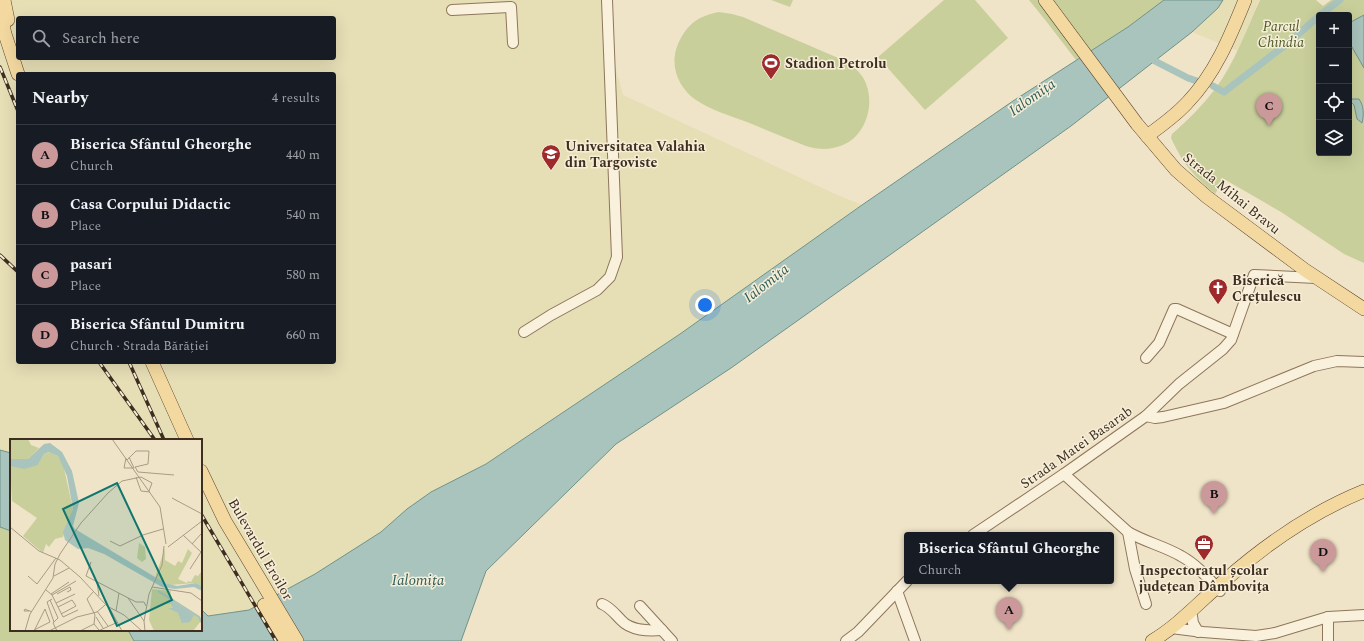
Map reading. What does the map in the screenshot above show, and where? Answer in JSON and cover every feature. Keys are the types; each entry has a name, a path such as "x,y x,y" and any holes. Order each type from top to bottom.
{"main road":[{"path":"4,0 16,50"},
{"path":"1045,0 1137,124 1152,133 1181,109 1204,83 1222,54 1245,0"},
{"path":"0,12 8,46 17,72"},
{"path":"19,60 24,72"},
{"name":"Strada Mihai Bravu","path":"1152,133 1163,157 1202,193 1316,278 1364,309"},
{"path":"146,364 179,439"},
{"path":"153,364 187,439"},
{"name":"Bulevardul Eroilor","path":"202,473 242,560 286,641"},
{"name":"Bulevardul Eroilor","path":"202,490 218,525 297,641"},
{"path":"1152,641 1174,629 1192,616 1248,560 1296,526 1364,490"},
{"path":"1162,641 1218,590 1296,532 1364,496"}],"street":[{"path":"524,332 551,315 597,290 610,277 617,257 607,0"},
{"path":"452,10 511,8 513,43"},
{"path":"1146,416 1179,384 1227,345 1233,334 1254,275 1316,278"},
{"path":"1146,358 1159,343 1174,309 1233,334"},
{"name":"Strada Matei Basarab","path":"977,532 1064,474 1146,416 1155,418 1163,417 1224,403 1327,362 1364,362"},
{"path":"1064,474 1128,532 1184,558 1218,590"},
{"path":"1128,532 1136,569 1146,604"},
{"path":"848,640 904,584"},
{"path":"897,590 916,641"},
{"path":"602,604 607,606 626,625 640,630 662,630"},
{"path":"640,606 672,641"},
{"path":"1174,629 1244,636 1268,635 1328,617 1364,615"},
{"path":"1192,616 1193,623 1198,632"},
{"path":"1328,617 1328,641"},
{"path":"848,640 861,641"}],"shaded area":[{"path":"0,0 612,0 611,18 613,58 623,95 835,194 862,205 680,334 486,464 431,492 407,509 381,532 315,574 249,610 208,616 202,610 202,439 10,439 10,453 0,450"},
{"path":"1223,0 1259,0 1238,51 1192,32 1218,8"}],"green space":[{"path":"771,0 793,0 790,7"},
{"path":"944,0 975,0 1008,38 925,110 878,57"},
{"path":"1029,0 1164,0 1128,27 1076,60"},
{"name":"Parcul Chindia","path":"1260,0 1316,0 1323,6 1331,0 1364,0 1364,263 1344,254 1281,212 1224,179 1215,194 1189,169 1180,155 1171,138 1172,134 1200,107 1210,95 1222,79 1240,46"},
{"name":"Stadion Petrolu","path":"719,12 743,17 843,60 856,69 867,85 869,95 868,115 859,133 852,140 834,148 820,149 806,146 714,110 702,104 690,95 680,83 677,75 674,60 675,52 681,37 689,26 705,16"},
{"path":"0,527 10,531 10,631 129,631 134,641 0,641"}],"water":[{"name":"Ialomița","path":"1164,0 1223,0 1218,8 1192,32 1071,126 731,368 616,444 486,571 461,641 134,641 129,631 202,631 202,610 208,616 249,610 315,574 381,532 407,509 431,492 486,464 680,334 862,205 1013,101 1128,27"},
{"path":"1364,15 1364,68 1352,47 1352,21"},
{"path":"1352,99 1359,99 1363,108 1362,123 1357,119 1354,105 1352,103"},
{"path":"0,450 10,453 10,531 0,527"}],"waterway":[{"path":"1324,12 1340,0"},
{"path":"1213,86 1224,92 1288,43 1316,19"},
{"path":"1147,57 1188,78 1200,82"}],"railway":[{"path":"0,67 16,106"},
{"path":"0,255 16,270"},
{"path":"100,364 154,439"},
{"path":"130,364 164,439"},
{"path":"202,516 276,641"}],"place":[{"name":"Stadion Petrolu","path":"771,80"},
{"name":"pasari","path":"1269,126"},
{"name":"Universitatea Valahia din Targoviste","path":"551,171"},
{"name":"Biserică Crețulescu","path":"1218,305"},
{"name":"Casa Corpului Didactic","path":"1214,514"},
{"name":"Inspectoratul școlar județean Dâmbovița","path":"1204,561"},
{"name":"Biserica Sfântul Dumitru","path":"1323,572"},
{"name":"Biserica Sfântul Gheorghe","path":"1009,630"}]}
